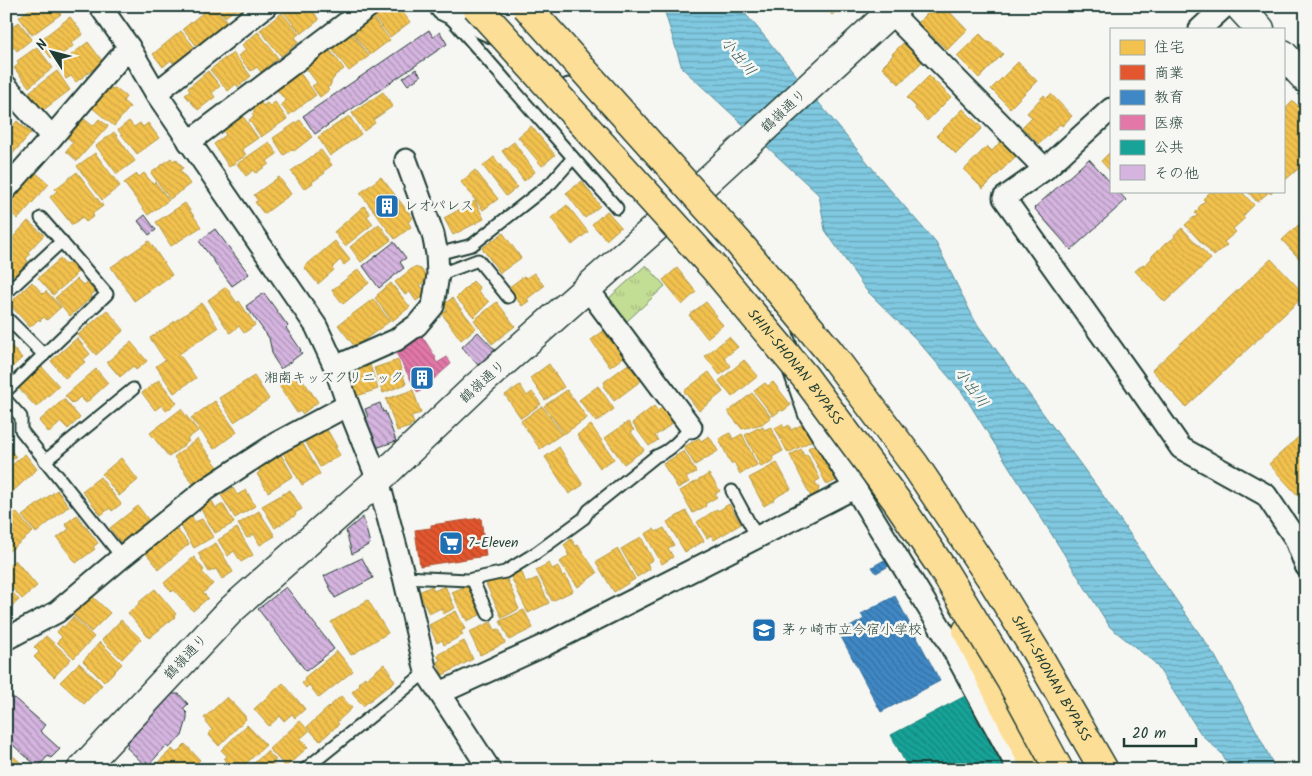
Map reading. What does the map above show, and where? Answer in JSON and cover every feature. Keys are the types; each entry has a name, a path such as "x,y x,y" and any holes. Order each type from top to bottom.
{"highway":[{"name":"SHIN-SHONAN BYPASS","path":"476,6 714,268 805,377 896,500 942,568 1011,682 1059,770"},
{"name":"SHIN-SHONAN BYPASS","path":"526,6 737,242 830,350 916,464 994,583 1036,650 1104,769"},
{"path":"896,500 978,651 1037,770"}],"street":[{"path":"100,6 129,47 156,93 316,326 335,367 378,480 404,577 426,672 490,770"},
{"path":"156,93 266,6"},
{"path":"190,142 369,6"},
{"path":"1201,28 1225,6"},
{"path":"1239,6 1259,28"},
{"path":"441,7 534,52 681,205 774,312 809,413 945,636 1018,770"},
{"path":"894,9 1045,169"},
{"name":"鶴嶺通り","path":"81,770 232,609 378,480 477,386 719,171 894,9"},
{"path":"6,189 129,47"},
{"path":"1284,55 1306,79"},
{"path":"6,86 52,137"},
{"path":"1110,110 1045,169 1004,198 1181,448 1266,495 1295,538 1306,566"},
{"path":"335,367 396,340 417,325 433,306 438,275 437,254 432,234 406,160"},
{"path":"587,288 691,427"},
{"path":"6,639 57,612 205,490 277,443 348,404"},
{"path":"440,693 543,646 854,488"}],"lane":[{"path":"441,7 617,208"},
{"path":"437,254 472,245 551,183 573,158"},
{"path":"6,391 107,294 41,218"},
{"path":"6,293 62,241"},
{"path":"438,275 478,260 508,297"},
{"path":"6,318 44,355"},
{"path":"45,460 133,388"},
{"path":"6,400 21,417 21,430 122,557"},
{"path":"404,577 468,580 505,572 536,553 584,518 589,510 656,456 664,453 681,439 691,427"},
{"path":"732,491 757,537"},
{"path":"472,579 488,614"},
{"path":"304,770 426,672"}],"green space":[{"path":"646,265 665,286 627,321 608,299"}],"water":[{"name":"小出川","path":"663,6 738,6 936,243 975,321 1095,484 1215,656 1276,770 1230,770 1222,754 1201,734 1155,663 1110,627 962,392 916,339 866,290 825,230 819,195 682,68"}],"building: 住宅":[{"path":"34,6 55,6 61,14 32,35 19,17"},
{"path":"211,6 214,6 230,25 200,50 183,29"},
{"path":"216,6 247,6 239,13 236,9 225,17"},
{"path":"289,6 317,6 313,11 319,20 301,34 283,11"},
{"path":"388,6 398,6 410,22 390,37 374,17"},
{"path":"825,6 842,6 832,15"},
{"path":"935,6 944,6 967,30 947,50 918,23"},
{"path":"282,13 299,34 295,37 299,42 281,56 260,30"},
{"path":"70,17 83,34 71,43 73,46 62,54 60,51 51,58 39,41"},
{"path":"373,18 390,40 370,55 353,33"},
{"path":"19,22 32,39 17,51 14,47 6,53 6,32"},
{"path":"181,31 196,49 178,63 176,61 173,63 171,60 163,67 153,54"},
{"path":"258,32 278,58 261,72 257,67 251,71 238,56 246,50 242,45"},
{"path":"352,34 369,56 349,71 332,49"},
{"path":"980,34 1003,54 979,78 957,56"},
{"path":"88,42 103,62 76,82 71,76 66,79 57,66"},
{"path":"904,42 923,61 899,84 882,67"},
{"path":"37,47 53,68 29,87 14,68 19,64 17,61"},
{"path":"330,50 344,69 334,76 330,86 327,88 329,90 320,97 312,86 317,83 306,68"},
{"path":"233,53 251,76 238,87 236,84 228,91 210,70"},
{"path":"1018,62 1037,81 1010,108 991,89"},
{"path":"57,71 70,90 42,111 29,92"},
{"path":"208,71 220,86 212,93 215,97 198,110 185,95 190,91 188,88"},
{"path":"300,73 316,95 289,115 281,105 286,101 277,90"},
{"path":"929,76 951,97 927,121 907,98"},
{"path":"115,88 126,97 123,101 130,107 114,126 90,106 104,90"},
{"path":"383,92 393,106 373,120 375,123 364,131 352,113"},
{"path":"1051,94 1072,116 1062,126 1060,124 1039,144 1022,127 1032,117 1027,113 1044,95 1047,98"},
{"path":"1293,101 1306,114 1306,157 1304,159 1306,162 1284,181 1284,120 1287,118 1284,116 1284,112 1287,110 1285,109"},
{"path":"275,102 287,119 261,137 249,120 254,117 252,114 255,111 253,108 261,103 263,106 267,103 270,106"},
{"path":"963,109 982,128 956,154 937,135"},
{"path":"242,115 258,138 242,149 246,155 229,167 214,144 226,135 222,129"},
{"path":"349,116 361,134 330,156 318,137"},
{"path":"84,119 93,126 99,119 108,126 77,161 66,151 73,142 65,136 74,125 77,127"},
{"path":"300,120 312,137 294,151 293,149 284,155 273,138"},
{"path":"17,121 31,133 10,157 6,154 6,129 9,131"},
{"path":"129,121 134,127 140,123 143,127 148,123 159,138 137,154 118,130"},
{"path":"531,126 555,155 542,166 518,137"},
{"path":"114,132 135,161 117,174 96,146"},
{"path":"1001,141 1016,156 983,189 964,170 987,146 992,151"},
{"path":"269,142 277,154 267,161 269,164 256,173 254,170 246,176 237,164"},
{"path":"514,142 535,172 524,181 502,151"},
{"path":"321,150 332,165 324,171 325,173 304,189 291,171"},
{"path":"95,153 120,186 102,200 77,166"},
{"path":"1110,154 1110,171 1101,161"},
{"path":"494,157 517,187 506,196 483,166"},
{"path":"171,158 173,161 176,159 183,168 180,170 190,184 170,199 151,173"},
{"path":"475,170 498,199 483,210 461,182"},
{"path":"35,172 49,184 18,219 6,208 6,204"},
{"path":"77,172 103,206 92,214 94,216 86,222 82,217 72,225 50,197 57,191 55,189"},
{"path":"144,173 153,184 155,182 169,200 148,215 124,183 137,174 139,177"},
{"path":"279,177 291,194 264,214 255,202 258,201 254,195"},
{"name":"レオパレス","path":"381,177 413,218 408,222 411,227 395,239 360,193"},
{"path":"582,181 600,206 585,218 566,193"},
{"path":"1210,192 1242,192 1254,205 1243,216 1245,218 1233,229 1236,232 1224,242 1227,245 1214,256 1185,225 1195,218 1197,215 1195,213 1205,201 1203,199"},
{"path":"1248,192 1269,192 1257,202"},
{"path":"475,201 484,219 453,235 444,218"},
{"path":"185,203 201,227 171,246 156,222"},
{"path":"567,205 588,232 572,245 551,218"},
{"path":"364,206 370,214 367,216 373,224 345,246 334,232"},
{"path":"607,211 621,227 606,240 592,224"},
{"path":"1306,218 1306,266 1282,240"},
{"path":"28,221 44,235 28,252 30,254 26,259 28,261 15,276 12,274 6,280 6,245"},
{"path":"379,224 391,240 361,262 350,247"},
{"path":"1182,228 1211,259 1165,302 1135,271 1143,264 1145,265"},
{"path":"503,233 521,258 500,273 482,248"},
{"path":"149,241 172,275 134,301 111,267"},
{"path":"335,241 350,260 344,265 340,260 332,268 334,270 318,284 304,267"},
{"path":"60,259 66,265 70,262 78,272 53,295 38,278"},
{"path":"1271,259 1305,295 1186,407 1152,370"},
{"path":"414,267 421,269 429,279 420,285 424,290 423,296 416,301 410,292 405,295 395,282"},
{"path":"677,268 696,292 682,305 663,280"},
{"path":"359,269 369,283 343,304 332,290"},
{"path":"534,273 544,286 527,299 529,301 522,306 508,288 524,276 526,278"},
{"path":"77,279 83,285 86,282 95,292 91,295 92,297 70,316 55,298"},
{"path":"473,281 480,288 478,291 489,302 474,317 456,298"},
{"path":"32,282 43,294 46,291 61,307 47,320 44,317 40,321 39,319 30,327 9,304"},
{"path":"391,283 410,307 392,321 375,298"},
{"path":"226,287 237,303 239,301 255,325 244,333 239,326 230,333 208,300"},
{"path":"452,298 476,328 461,340 442,314 447,310 443,305"},
{"path":"373,299 390,321 355,347 338,325"},
{"path":"497,302 515,326 492,344 474,320"},
{"path":"706,302 723,325 707,338 689,315"},
{"path":"202,303 218,328 179,354 196,378 174,393 156,366 165,360 150,338"},
{"path":"107,310 124,330 96,355 78,335"},
{"path":"609,327 628,354 610,367 591,340"},
{"path":"729,337 738,347 724,358 731,366 720,375 705,356"},
{"path":"77,338 90,354 83,360 85,362 65,378 51,361"},
{"path":"6,340 22,358 9,370 6,367"},
{"path":"131,342 147,361 136,370 133,366 120,377 107,362"},
{"path":"398,360 406,384 383,393 374,368"},
{"path":"744,360 758,376 732,397 719,381"},
{"path":"369,362 378,389 357,396 350,376 358,373 356,367"},
{"path":"631,362 646,377 614,401 603,386 604,382"},
{"path":"549,364 564,387 545,400 530,378"},
{"path":"42,367 59,386 36,407 18,388"},
{"path":"96,369 108,383 86,403 80,397 73,404 65,396"},
{"path":"709,372 723,392 699,411 684,391"},
{"path":"254,376 269,399 234,422 219,398"},
{"path":"284,376 303,380 318,402 302,414 300,411 297,413 276,381"},
{"path":"159,380 177,403 166,411 162,405 155,410 142,393"},
{"path":"773,382 791,405 773,416 754,391 765,383 768,386"},
{"path":"520,385 527,396 532,392 541,404 521,418 505,395"},
{"path":"598,386 614,409 596,422 579,400"},
{"path":"413,390 421,413 411,416 414,424 410,425 410,427 397,431 386,399"},
{"path":"567,390 587,418 564,434 544,406"},
{"path":"752,393 771,417 762,424 742,429 728,412"},
{"path":"64,399 80,418 68,429 61,422 49,433 39,421"},
{"path":"215,401 237,432 214,449 191,418"},
{"path":"542,406 562,434 540,449 521,421"},
{"path":"654,406 658,411 663,407 674,422 655,436 658,440 649,446 632,423"},
{"path":"181,409 198,431 169,457 150,433"},
{"path":"628,422 634,430 631,432 644,450 624,464 605,438"},
{"path":"782,424 784,428 789,425 791,430 803,424 804,426 807,425 815,439 788,453 775,428"},
{"path":"591,425 614,459 600,468 577,435"},
{"path":"325,426 340,455 320,467 304,439"},
{"path":"763,427 764,430 771,427 783,451 772,457 774,460 761,467 745,435"},
{"path":"1306,430 1306,496 1302,500 1269,464"},
{"path":"730,433 733,439 742,434 757,465 740,474 734,462 731,464 719,439"},
{"path":"709,436 718,451 695,465 684,447 699,438 701,441"},
{"path":"197,439 218,467 194,485 174,457"},
{"path":"302,442 320,474 302,485 283,453"},
{"path":"820,442 843,477 827,485 808,448"},
{"path":"6,445 16,457 6,465"},
{"path":"559,447 583,485 569,494 545,457"},
{"path":"801,449 804,456 807,454 820,479 815,482 819,488 817,494 811,497 790,455"},
{"path":"684,451 696,472 686,478 689,482 678,488 663,464"},
{"path":"280,453 293,476 268,492 257,474 260,472 257,467"},
{"path":"25,454 37,469 8,496 6,494 6,470"},
{"path":"121,458 138,480 119,496 102,474"},
{"path":"777,463 791,489 764,506 749,478"},
{"path":"709,474 720,491 715,494 717,497 705,504 706,506 693,513 680,491"},
{"path":"100,477 121,504 112,511 110,508 101,515 82,491"},
{"path":"233,488 237,495 246,490 255,506 235,518 221,495"},
{"path":"57,490 69,506 36,533 22,516"},
{"path":"290,490 302,509 275,528 262,506"},
{"path":"212,501 216,508 223,504 234,523 215,533 200,508"},
{"path":"729,504 741,524 714,540 711,535 707,538 697,522 717,509 718,511"},
{"path":"138,506 150,522 121,543 110,528"},
{"path":"259,511 275,536 260,545 254,534 247,538 238,524"},
{"path":"686,511 704,541 685,552 667,522"},
{"path":"16,512 33,532 8,552 6,549 6,520"},
{"path":"77,515 98,543 93,547 95,549 76,563 57,538 69,529 65,524"},
{"path":"191,515 195,522 202,519 213,537 194,548 179,523"},
{"path":"175,527 189,544 159,569 145,552"},
{"path":"237,528 253,555 241,562 234,551 228,556 218,540"},
{"path":"664,528 674,545 668,548 673,557 662,564 645,534 654,529 656,532"},
{"path":"641,537 653,560 647,563 650,569 637,577 621,549"},
{"path":"571,539 576,546 578,545 597,573 578,587 560,562 569,555 564,545"},
{"path":"216,543 233,572 222,579 216,569 209,572 198,553"},
{"path":"618,549 635,579 614,592 596,562"},
{"path":"194,557 204,570 202,572 213,584 203,593 208,598 193,611 174,590 172,592 164,583"},
{"path":"15,560 37,586 22,599 6,581 6,568"},
{"path":"549,563 552,569 558,566 562,576 565,575 573,591 552,601 536,570"},
{"path":"521,570 526,583 537,578 549,603 528,613 510,575"},
{"path":"505,575 519,609 502,618 486,584"},
{"path":"6,585 19,600 6,611"},
{"path":"469,585 482,614 467,621 452,592"},
{"path":"432,586 434,591 445,586 455,608 443,614 441,608 429,614 419,592"},
{"path":"155,589 176,614 175,617 149,638 128,613"},
{"path":"93,597 110,613 91,632 71,613 87,598 89,601"},
{"path":"368,600 388,633 351,655 331,622"},
{"path":"524,610 533,628 509,640 500,621"},
{"path":"456,611 465,629 461,631 463,635 444,645 442,640 437,643 429,625"},
{"path":"73,617 94,637 74,658 57,642 62,637 57,632"},
{"path":"121,620 141,639 122,659 102,640"},
{"path":"491,622 495,630 499,629 505,643 480,655 469,632"},
{"path":"46,636 71,659 54,677 34,657 39,652 34,647"},
{"path":"464,641 473,659 443,675 437,662 440,660 437,655"},
{"path":"100,642 122,664 104,682 83,661"},
{"path":"337,651 353,671 319,698 309,685 306,688 302,683 305,681 304,678"},
{"path":"79,663 102,685 84,704 60,682"},
{"path":"384,664 391,672 389,673 395,681 363,706 352,692 360,685 358,683"},
{"path":"283,683 305,709 295,718 292,714 284,721 280,716 269,726 254,709"},
{"path":"341,696 352,708 337,722 339,724 320,741 307,727"},
{"path":"227,697 246,719 219,746 208,734 212,730 204,718"},
{"path":"300,721 309,731 300,739 308,747 286,767 269,749"},
{"path":"247,725 266,745 239,770 234,770 224,759 227,756 221,750"},
{"path":"185,744 200,760 190,770 153,770 154,766 172,749 176,753"},
{"path":"267,751 276,760 272,763 278,770 247,770"},
{"path":"13,756 29,770 6,770 6,764"}],"building: 商業":[{"name":"7-Eleven","path":"481,518 486,556 420,566 415,530 431,528 431,525"}],"building: 教育":[{"path":"886,559 889,566 876,573 872,567"},
{"path":"895,596 940,681 881,712 839,633 864,619 861,614"}],"building: 医療":[{"name":"湘南キッズクリニック","path":"422,336 436,358 437,363 447,357 451,364 418,393 396,353"}],"building: 公共":[{"path":"967,695 1007,770 909,770 891,735"}],"building: その他":[{"path":"429,30 433,37 440,32 447,44 315,134 303,116"},
{"path":"416,69 421,76 408,85 403,78"},
{"path":"1089,159 1110,182 1110,192 1119,192 1126,200 1071,250 1034,208"},
{"path":"145,215 156,230 149,235 138,221"},
{"path":"215,229 249,274 232,286 199,241"},
{"path":"394,242 406,258 400,262 404,268 379,288 363,266"},
{"path":"264,293 288,326 286,328 302,353 281,369 273,357 269,338 246,306"},
{"path":"478,332 495,350 478,365 462,347"},
{"path":"380,403 383,412 385,411 396,441 376,448 365,418 368,417 365,409"},
{"path":"363,517 370,544 352,554 346,531"},
{"path":"362,558 373,578 335,598 324,576"},
{"path":"286,587 334,649 306,671 258,609"},
{"path":"6,691 45,725 40,731 60,749 51,758 48,756 38,767 6,739"},
{"path":"171,694 179,694 188,704 183,709 187,713 187,719 182,736 169,748 166,746 147,767 127,748 128,742"}],"place":[{"name":"レオパレス","path":"387,206"},
{"name":"湘南キッズクリニック","path":"422,378"},
{"name":"7-Eleven","path":"451,543"},
{"name":"茅ヶ崎市立今宿小学校","path":"764,630"}]}
